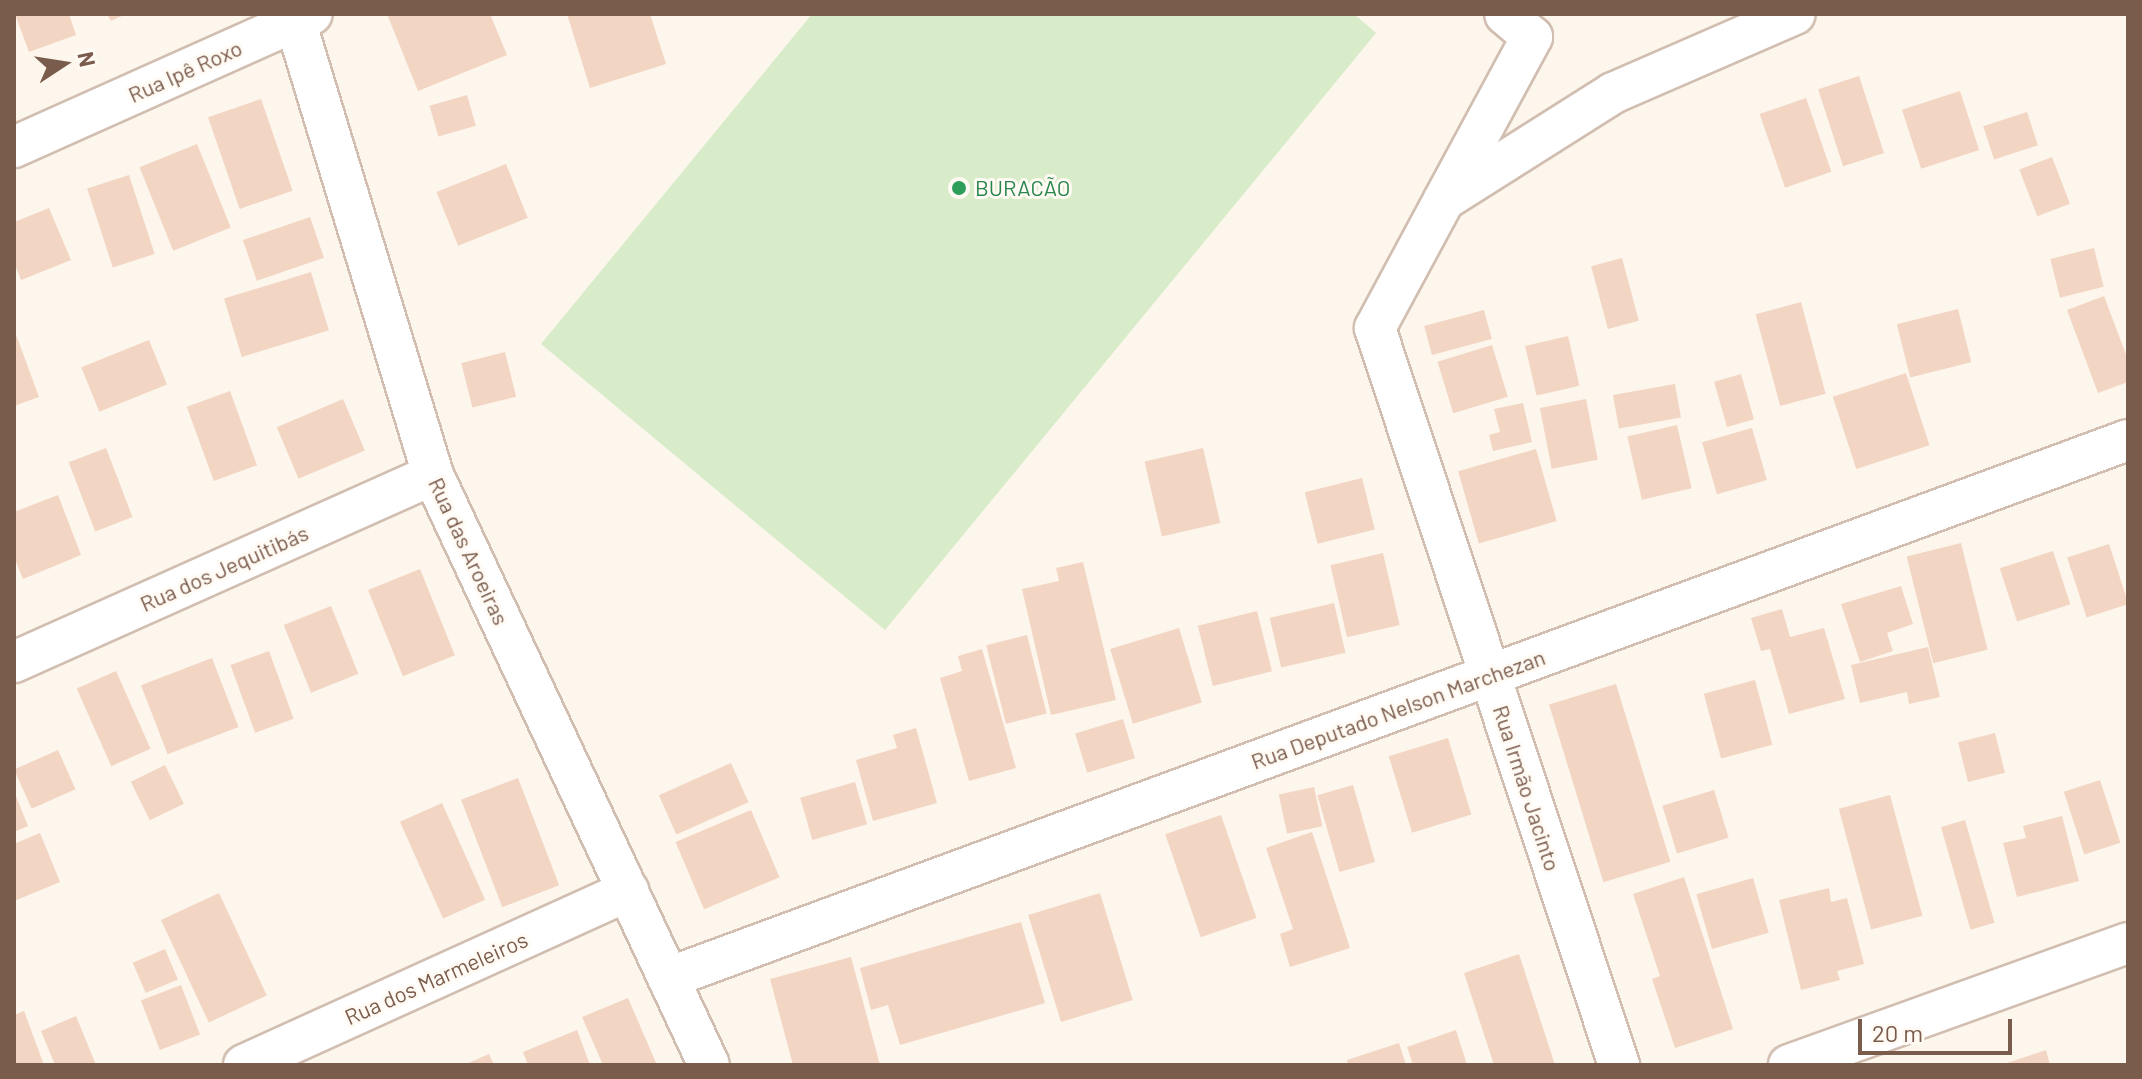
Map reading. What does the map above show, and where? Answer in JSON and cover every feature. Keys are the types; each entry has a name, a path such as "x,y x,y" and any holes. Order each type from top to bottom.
{"street":[{"path":"1444,200 1532,37 1505,14"},
{"path":"1444,200 1613,93 1795,14"},
{"name":"Rua Ipê Roxo","path":"14,147 300,16"},
{"name":"Rua das Aroeiras","path":"300,16 433,475 709,1065"},
{"name":"Rua Irmão Jacinto","path":"1444,200 1375,328 1619,1065"},
{"name":"Rua Deputado Nelson Marchezan","path":"668,978 2128,440"},
{"name":"Rua dos Jequitibás","path":"14,662 433,475"},
{"name":"Rua dos Marmeleiros","path":"244,1065 628,891"},
{"path":"1789,1065 2128,943"}],"green space":[{"name":"BURACÃO","path":"812,14 1354,14 1376,33 885,630 541,344"}],"building":[{"path":"15,14 69,14 76,35 29,52"},
{"path":"107,14 126,14 111,21"},
{"path":"387,14 490,14 507,55 418,91"},
{"path":"567,14 650,14 666,64 590,88"},
{"path":"1859,76 1884,153 1843,166 1818,89"},
{"path":"1960,91 1979,150 1921,169 1902,110"},
{"path":"467,95 476,126 438,137 430,106"},
{"path":"1806,98 1831,172 1785,188 1760,114"},
{"path":"261,99 293,191 240,209 208,117"},
{"path":"2027,112 2038,145 1994,160 1983,126"},
{"path":"197,144 231,227 173,251 140,167"},
{"path":"2052,157 2070,204 2037,216 2019,170"},
{"path":"506,164 528,218 458,246 436,192"},
{"path":"129,175 155,254 113,268 87,189"},
{"path":"49,208 71,260 21,280 14,262 14,222"},
{"path":"310,217 324,258 257,281 243,240"},
{"path":"2094,248 2104,287 2060,298 2050,259"},
{"path":"1622,258 1639,321 1608,329 1591,266"},
{"path":"311,272 329,330 242,357 224,299"},
{"path":"2104,296 2128,360 2128,382 2098,393 2067,310"},
{"path":"1801,302 1826,394 1780,406 1756,314"},
{"path":"1958,309 1971,362 1910,378 1897,324"},
{"path":"1484,310 1492,339 1432,355 1424,326"},
{"path":"14,329 39,397 14,406"},
{"path":"1568,336 1579,386 1537,396 1525,346"},
{"path":"149,340 167,385 99,412 81,367"},
{"path":"1492,345 1508,397 1453,413 1437,362"},
{"path":"505,352 516,397 472,408 461,363"},
{"path":"1906,373 1929,445 1856,469 1833,397"},
{"path":"1741,374 1754,419 1727,427 1714,382"},
{"path":"1675,384 1681,417 1619,428 1613,395"},
{"path":"230,391 257,465 214,481 187,407"},
{"path":"343,399 365,451 299,479 277,427"},
{"path":"1586,399 1598,460 1552,469 1540,408"},
{"path":"1523,403 1532,442 1493,451 1489,435 1500,432 1494,409"},
{"path":"1677,425 1692,488 1642,500 1627,436"},
{"path":"1752,428 1767,480 1717,494 1702,442"},
{"path":"106,448 133,517 95,531 69,462"},
{"path":"1203,448 1220,523 1162,537 1145,461"},
{"path":"1536,449 1557,521 1479,543 1458,471"},
{"path":"1362,478 1375,529 1318,544 1305,492"},
{"path":"58,495 81,555 23,579 14,557 14,512"},
{"path":"1961,543 1988,650 1933,663 1907,557"},
{"path":"2109,544 2128,604 2087,618 2067,558"},
{"path":"2053,551 2070,604 2017,622 2000,568"},
{"path":"1383,553 1400,625 1347,637 1330,565"},
{"path":"1083,562 1116,700 1051,715 1022,589 1059,581 1056,568"},
{"path":"420,569 455,655 403,676 368,590"},
{"path":"1901,586 1913,624 1887,633 1893,651 1860,662 1841,604"},
{"path":"1334,603 1345,653 1281,668 1270,618"},
{"path":"331,606 358,674 311,693 284,625"},
{"path":"1782,609 1790,637 1824,628 1845,699 1789,714 1770,649 1761,651 1751,618"},
{"path":"1257,611 1272,671 1213,686 1198,626"},
{"path":"1179,628 1202,703 1133,724 1110,649"},
{"path":"1027,635 1047,714 1006,724 986,645"},
{"path":"1928,647 1940,697 1909,704 1907,692 1860,703 1851,665"},
{"path":"982,649 1016,768 969,781 940,678 962,671 958,656"},
{"path":"269,651 294,719 255,733 230,665"},
{"path":"212,658 239,727 168,754 141,685"},
{"path":"116,671 151,749 111,766 77,688"},
{"path":"1755,680 1772,745 1721,758 1704,694"},
{"path":"1616,684 1670,862 1603,882 1549,704"},
{"path":"1123,719 1135,758 1087,773 1075,734"},
{"path":"916,728 937,803 873,821 856,760 897,748 893,735"},
{"path":"1995,733 2005,773 1968,782 1958,742"},
{"path":"1448,738 1471,815 1412,833 1389,756"},
{"path":"58,750 75,789 32,809 14,770"},
{"path":"731,763 748,802 676,834 659,795"},
{"path":"165,765 184,804 150,820 131,782"},
{"path":"518,778 559,885 502,907 461,800"},
{"path":"2100,780 2120,843 2084,855 2064,792"},
{"path":"855,782 867,824 812,840 800,798"},
{"path":"1353,785 1375,862 1339,872 1317,795"},
{"path":"1314,787 1322,826 1287,834 1279,794"},
{"path":"1714,790 1729,838 1677,854 1662,806"},
{"path":"14,791 28,826 14,832"},
{"path":"1890,795 1922,916 1871,929 1839,809"},
{"path":"442,803 485,900 443,919 400,822"},
{"path":"751,810 780,877 704,909 676,842"},
{"path":"1221,815 1256,918 1201,937 1165,834"},
{"path":"2062,816 2079,881 2017,897 2003,843 2026,838 2023,826"},
{"path":"1965,820 1994,923 1970,930 1941,827"},
{"path":"1312,832 1350,948 1290,967 1280,934 1293,929 1266,848"},
{"path":"40,833 60,882 14,901 14,844"},
{"path":"1684,877 1733,1029 1675,1048 1652,979 1660,976 1633,894"},
{"path":"1753,878 1769,933 1712,949 1696,894"},
{"path":"1829,888 1831,902 1847,898 1864,964 1837,971 1840,980 1801,990 1779,900"},
{"path":"219,893 267,995 209,1022 161,920"},
{"path":"1100,893 1133,1000 1061,1022 1028,915"},
{"path":"1021,922 1045,1003 900,1045 888,1005 871,1010 860,968"},
{"path":"165,949 178,979 146,993 133,963"},
{"path":"1519,954 1555,1065 1494,1065 1464,973"},
{"path":"851,957 880,1065 793,1065 770,979"},
{"path":"181,985 200,1034 160,1050 141,1000"},
{"path":"628,998 657,1065 603,1065 582,1017"},
{"path":"24,1011 44,1065 14,1065 14,1015"},
{"path":"76,1016 96,1065 55,1065 41,1031"},
{"path":"577,1030 590,1065 528,1065 523,1052"},
{"path":"1456,1030 1467,1065 1413,1065 1407,1047"},
{"path":"1399,1043 1406,1065 1348,1065 1347,1060"},
{"path":"2046,1050 2050,1065 2004,1065 2004,1064"},
{"path":"489,1054 494,1065 464,1065"}],"place":[{"name":"BURACÃO","path":"959,188"}]}
